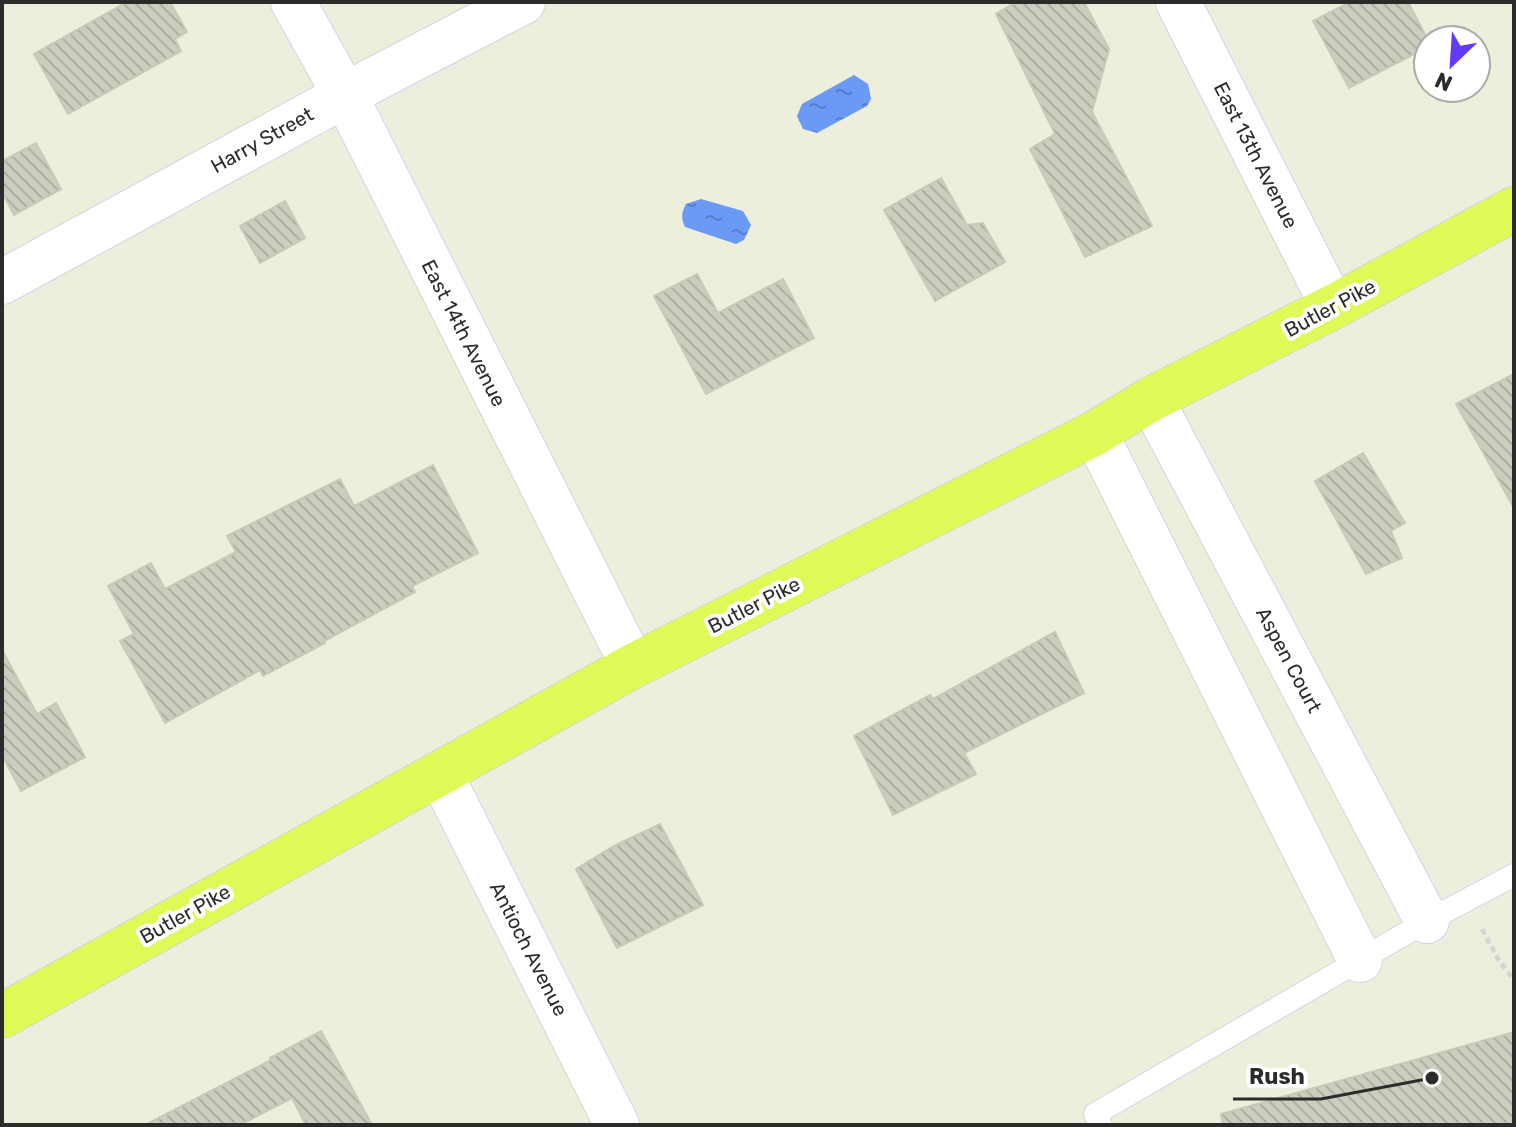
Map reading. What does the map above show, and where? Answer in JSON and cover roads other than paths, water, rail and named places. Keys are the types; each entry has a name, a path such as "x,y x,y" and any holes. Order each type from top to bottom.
{"main road":[{"name":"Butler Pike","path":"2,1016 633,666 1095,433 1151,399 1333,307 1514,209"}],"street":[{"name":"East 14th Avenue","path":"293,2 345,95 633,666"},
{"name":"Harry Street","path":"2,282 523,2"},
{"name":"East 13th Avenue","path":"1178,2 1333,307"},
{"name":"Aspen Court","path":"1151,399 1427,921"},
{"path":"1095,433 1360,960"},
{"name":"Antioch Avenue","path":"440,773 617,1125"}],"lane":[{"path":"1101,1125 1095,1114 1427,921 1514,875"}],"water":[{"path":"854,75 868,84 871,99 867,106 817,133 803,129 797,116 802,104"},
{"path":"701,199 743,211 751,225 744,240 736,244 685,227 682,216 686,204"}],"place":[{"name":"Rush","path":"1432,1078"}]}
